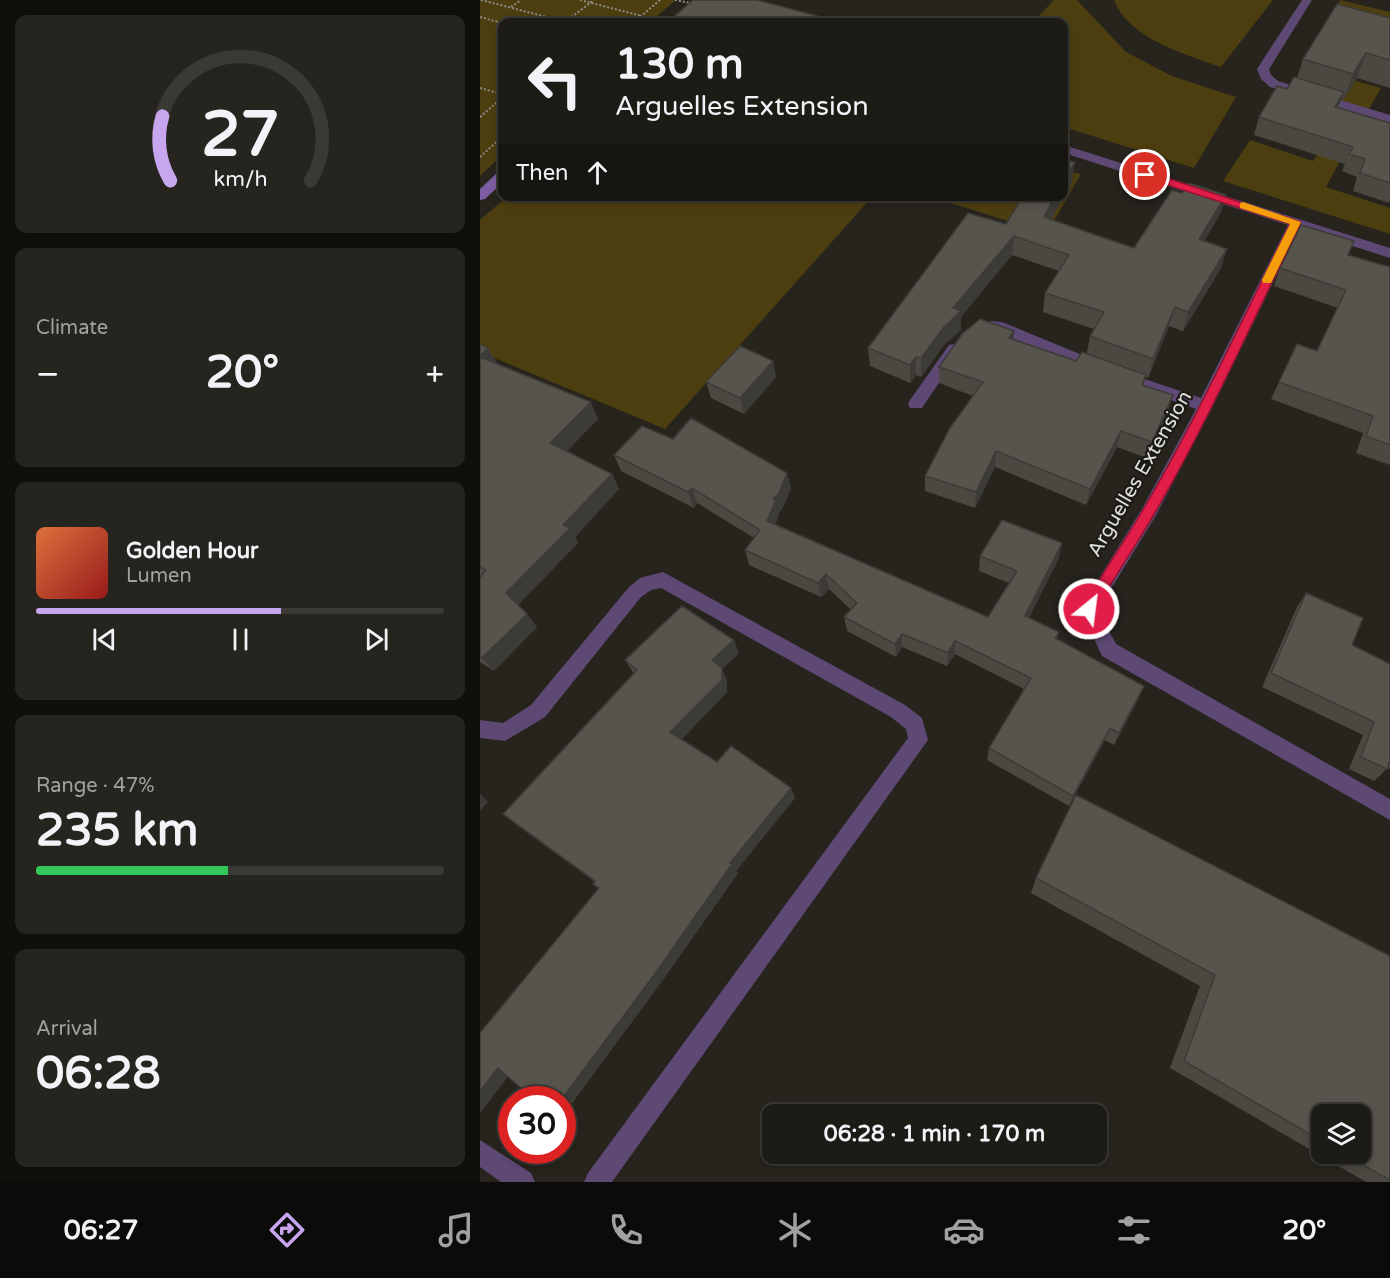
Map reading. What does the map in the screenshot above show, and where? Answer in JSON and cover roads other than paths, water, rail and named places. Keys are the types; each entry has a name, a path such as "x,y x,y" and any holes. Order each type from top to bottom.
{"street":[{"path":"1307,0 1263,69 1265,76 1274,84 1390,119"},
{"path":"1068,150 1390,253"},
{"path":"480,196 498,180"},
{"name":"Arguelles Extension","path":"1296,222 1205,406 1149,512 1110,570 1089,609 1109,650 1390,810"},
{"path":"916,404 948,356 970,333 984,326 997,326 1116,375 1205,406"},
{"path":"480,729 505,732 538,711 635,592 646,584 663,580 898,711 915,724 918,740 597,1182"},
{"path":"480,1152 522,1182"}]}
